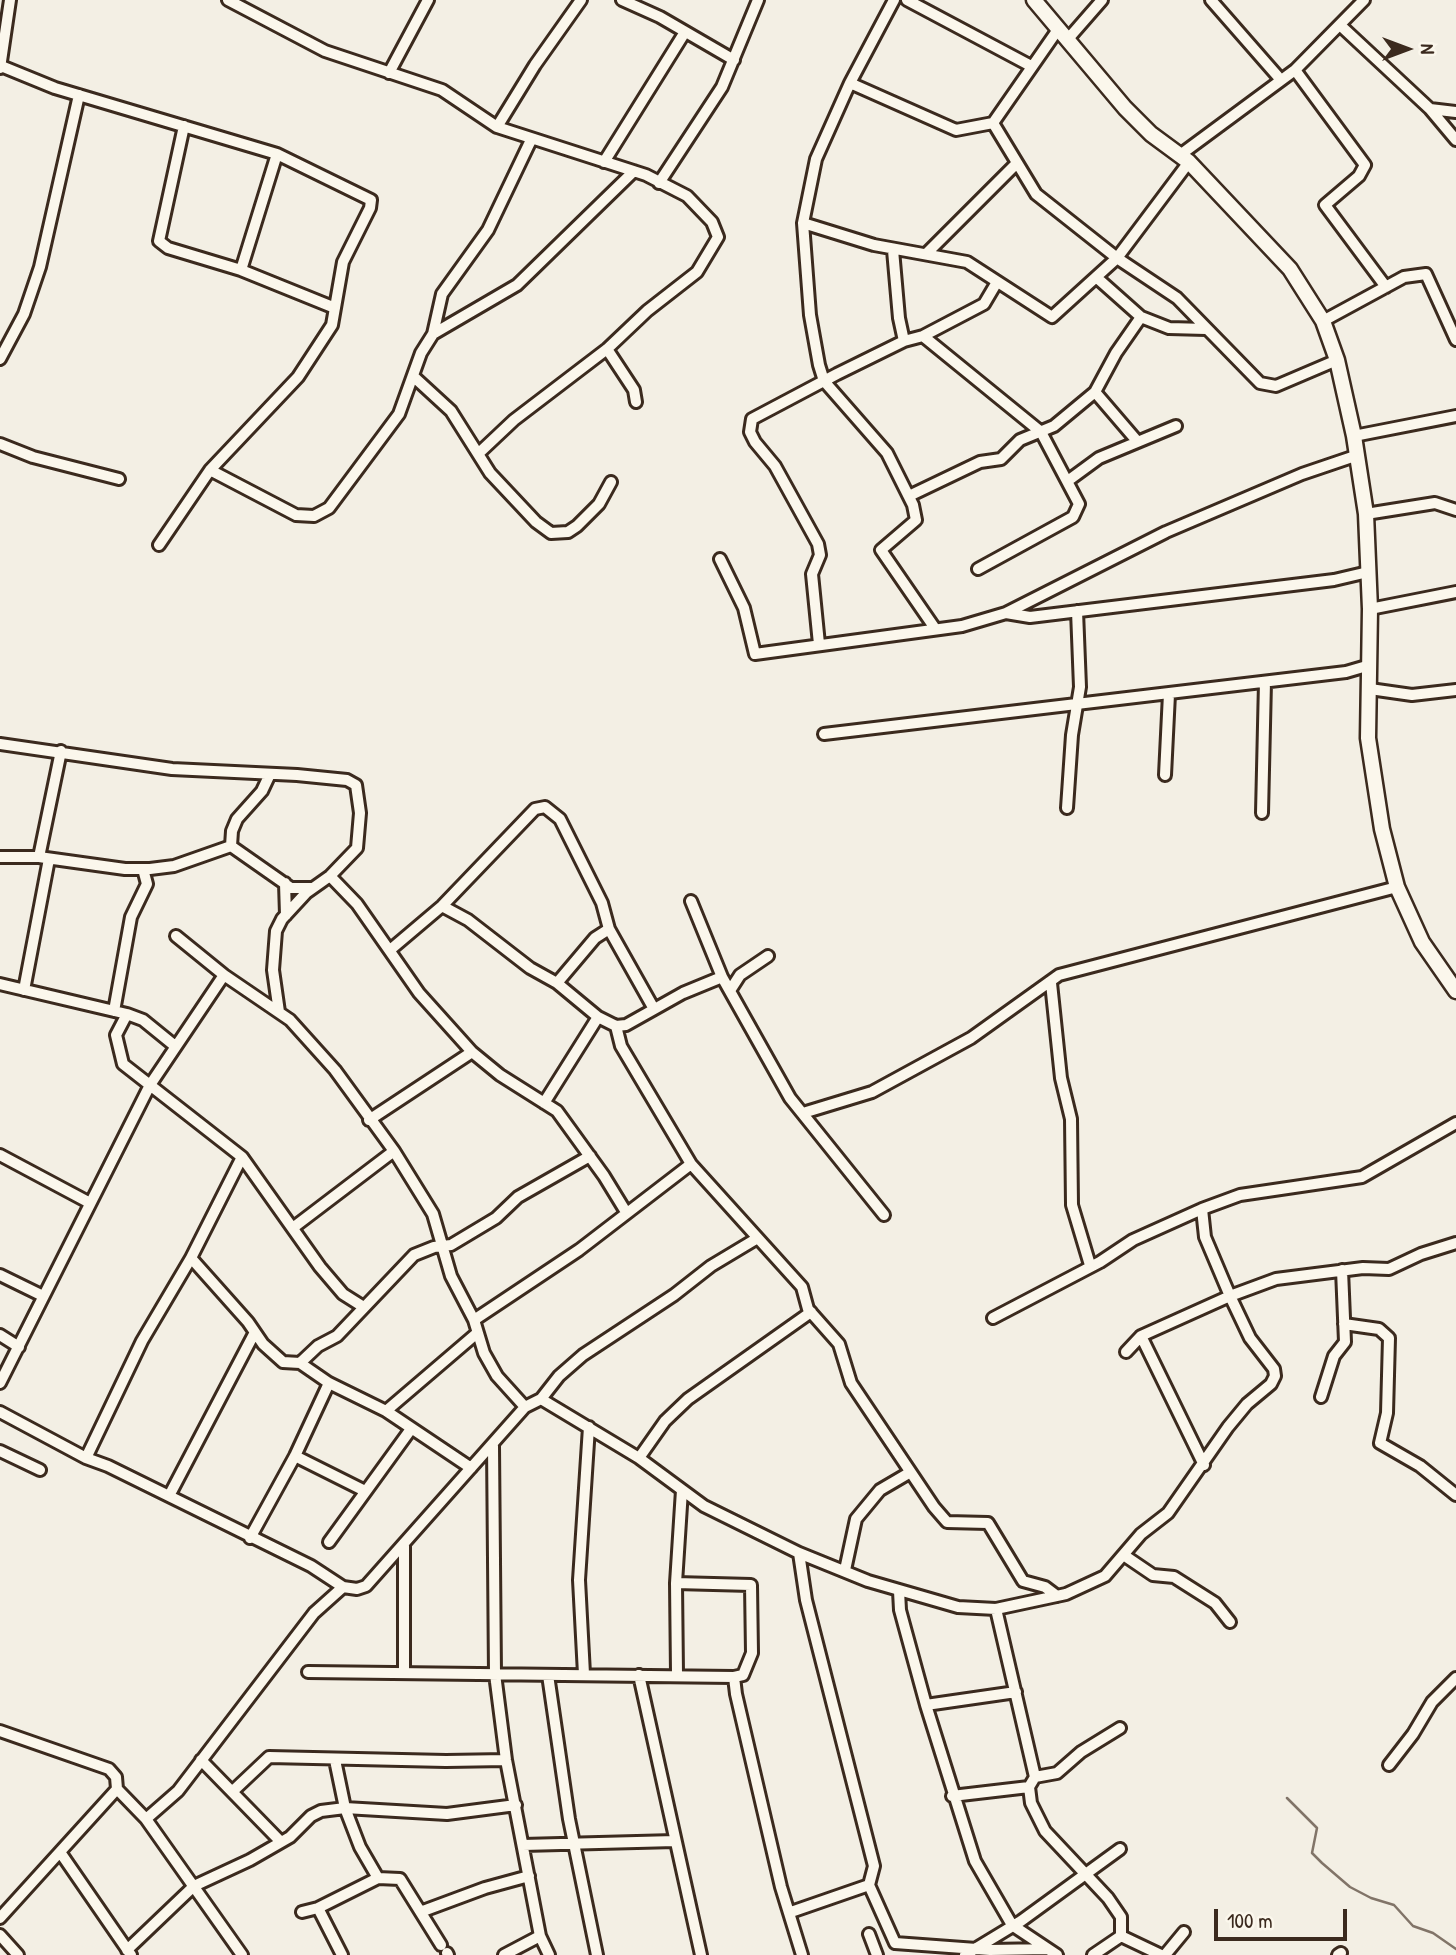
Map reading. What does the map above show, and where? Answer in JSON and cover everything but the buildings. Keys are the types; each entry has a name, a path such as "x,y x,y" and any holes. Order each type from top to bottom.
{"street":[{"path":"10,0 0,67 79,95 277,155 371,200 370,208 343,262 332,325 298,377 210,470 159,545"},
{"path":"228,0 325,51 442,90 497,127 634,171 687,196 712,222 718,237 697,272 647,311 607,349 514,420 480,453"},
{"path":"389,73 428,0"},
{"path":"497,127 535,65 580,0"},
{"path":"622,0 734,60"},
{"path":"659,183 722,87 758,0"},
{"path":"894,0 850,83 816,159 803,223 810,315 824,381 887,453 909,495 916,520 881,550 934,627"},
{"path":"907,0 1031,66"},
{"path":"1034,0 1125,108 1184,159 1290,269 1323,321 1337,360 1354,436 1366,514 1370,609 1368,738 1382,829 1397,887 1422,942 1454,983"},
{"path":"850,83 956,130 993,122 1031,66 1102,0"},
{"path":"1211,0 1281,80"},
{"path":"803,223 892,250 967,262 1052,317 1117,258 1184,159 1295,70 1364,0"},
{"path":"1341,26 1430,109 1456,140"},
{"path":"604,162 685,32"},
{"path":"1295,70 1366,165 1359,176 1325,205 1386,287"},
{"path":"0,359 24,314 40,267 79,95"},
{"path":"1430,109 1456,112"},
{"path":"993,122 1016,164 1037,194 1117,258 1177,298 1249,376 1266,386 1276,386 1337,360"},
{"path":"184,125 159,241 168,248 241,270 334,307"},
{"path":"210,470 296,515 314,516 329,508 393,425 421,354 433,334 442,294 488,230 531,140"},
{"path":"241,270 277,155"},
{"path":"926,254 1016,164"},
{"path":"433,334 517,285 634,171"},
{"path":"892,250 904,341"},
{"path":"1323,321 1412,275 1426,274 1456,340"},
{"path":"1096,277 1141,317 1170,328 1206,329"},
{"path":"819,644 812,574 820,555 818,544 775,466 750,432 752,419 904,341 923,336 984,304 996,282"},
{"path":"909,495 980,462 995,462 1020,440 1041,432 1078,408 1095,392 1116,353 1141,317"},
{"path":"923,336 1041,432 1069,480 1079,504 1073,517 978,569"},
{"path":"607,349 634,390 636,402"},
{"path":"414,377 441,400 480,453 490,473 536,522 551,533 568,532 577,526 600,504 611,482"},
{"path":"1095,392 1137,441"},
{"path":"1354,436 1456,416"},
{"path":"1069,480 1099,458 1176,426"},
{"path":"0,444 33,457 119,479"},
{"path":"720,559 744,608 755,654 934,627 972,624 1006,613 1167,532 1302,474 1357,455"},
{"path":"1366,514 1435,503 1456,510"},
{"path":"1006,613 1030,617 1334,580 1368,572"},
{"path":"1370,609 1456,592"},
{"path":"1067,808 1072,735 1080,687 1077,611"},
{"path":"824,734 1346,672 1370,665"},
{"path":"1262,813 1265,682"},
{"path":"1370,689 1412,695 1456,690"},
{"path":"1165,775 1170,694"},
{"path":"0,744 184,771 348,780 356,785 360,813 358,848 330,876 311,888 286,915 273,941 273,970 279,1012"},
{"path":"24,990 61,751"},
{"path":"230,846 237,819 262,791 270,774"},
{"path":"390,950 442,906 535,809 545,807 561,819 602,903 609,929 654,1009"},
{"path":"0,857 44,858 143,869 174,866 230,846"},
{"path":"230,846 291,888 311,888"},
{"path":"114,1011 131,917 147,884 143,869"},
{"path":"330,876 357,904 419,993 472,1052 557,1111 590,1156 625,1212"},
{"path":"285,883 286,915"},
{"path":"803,1113 872,1092 971,1038 985,1025 1051,983 1059,975 1397,887"},
{"path":"691,901 722,977 790,1098 884,1215"},
{"path":"442,906 468,920 530,968 557,983 598,1017 616,1026 626,1025 722,977"},
{"path":"557,983 595,938 609,929"},
{"path":"176,936 224,975 279,1012 324,1056 394,1151 433,1214 445,1246 451,1276 474,1320 476,1334 497,1376 525,1407"},
{"path":"731,989 740,975 768,956"},
{"path":"0,1383 150,1085 224,975"},
{"path":"1051,983 1061,1078 1071,1119 1072,1205 1090,1265"},
{"path":"0,984 127,1014 143,1020 175,1046"},
{"path":"127,1014 116,1035 119,1058 242,1157 330,1279 343,1294 362,1306"},
{"path":"544,1103 598,1017"},
{"path":"616,1026 621,1046 691,1164 802,1287 811,1312 839,1345 851,1383 909,1473 947,1522 988,1522 1023,1581 1045,1587 1057,1596"},
{"path":"369,1120 472,1052"},
{"path":"993,1318 1133,1240 1202,1209 1240,1195 1362,1177 1453,1128"},
{"path":"294,1227 394,1151"},
{"path":"0,1155 90,1203"},
{"path":"300,1363 318,1346 337,1336 362,1306 414,1255 445,1246 496,1219 518,1197 590,1156"},
{"path":"86,1458 142,1341 191,1258 242,1157"},
{"path":"474,1320 579,1250 625,1212 691,1164"},
{"path":"541,1399 639,1458 705,1506 799,1553 899,1591 958,1607 996,1609 1080,1590 1105,1576 1125,1556 1141,1534 1168,1513 1204,1465 1213,1446 1247,1404 1271,1384 1275,1376 1274,1369 1250,1338 1230,1296 1205,1237 1202,1209"},
{"path":"0,1412 86,1458 311,1566 343,1587 357,1589 366,1586 404,1546 525,1407 541,1399 559,1376 583,1355 674,1295 711,1266 756,1239"},
{"path":"1126,1352 1141,1336 1230,1296 1292,1275 1389,1269 1456,1243"},
{"path":"191,1258 248,1322 254,1335 283,1362 300,1363 329,1383 386,1411 471,1468"},
{"path":"1321,1397 1334,1356 1345,1342 1342,1270"},
{"path":"0,1275 43,1296"},
{"path":"639,1458 665,1421 688,1399 811,1312"},
{"path":"1344,1324 1379,1329 1389,1338 1387,1413 1380,1443 1420,1465 1456,1495"},
{"path":"386,1411 476,1334"},
{"path":"0,1335 19,1347"},
{"path":"169,1496 254,1335"},
{"path":"1141,1336 1204,1465"},
{"path":"250,1538 295,1456 329,1383"},
{"path":"584,1674 579,1580 589,1427"},
{"path":"329,1542 411,1429"},
{"path":"493,1446 495,1674 506,1760 540,1936 550,1955"},
{"path":"0,1451 40,1470"},
{"path":"295,1456 365,1491"},
{"path":"845,1570 856,1519 880,1490 909,1473"},
{"path":"677,1674 676,1583 682,1490"},
{"path":"404,1546 404,1673"},
{"path":"799,1553 806,1601 874,1867 869,1885 895,1943 890,1955"},
{"path":"1125,1556 1153,1575 1174,1577 1215,1603 1230,1622"},
{"path":"308,1672 743,1675 752,1653 751,1585 676,1583"},
{"path":"146,1819 178,1791 314,1614 343,1587"},
{"path":"899,1591 900,1610 926,1705 975,1861 1012,1925 1052,1952"},
{"path":"996,1609 1016,1692 1032,1782 1031,1804 1045,1831 1121,1917 1121,1936"},
{"path":"548,1675 555,1732 597,1955"},
{"path":"639,1675 701,1955"},
{"path":"734,1677 742,1725 781,1887 791,1912 802,1955"},
{"path":"1389,1765 1413,1734 1432,1702 1456,1678"},
{"path":"926,1705 1016,1692"},
{"path":"953,1796 1032,1782 1057,1773 1081,1752 1120,1728"},
{"path":"0,1731 109,1769 116,1777 117,1789 146,1819 242,1955"},
{"path":"233,1791 269,1757 335,1760 506,1760"},
{"path":"201,1760 280,1841"},
{"path":"335,1760 345,1808 360,1847 377,1878"},
{"path":"0,1918 117,1789"},
{"path":"60,1852 129,1953 194,1886 250,1860 290,1837 311,1816 321,1811 345,1808 447,1815 516,1805"},
{"path":"523,1845 675,1841"},
{"path":"973,1953 1120,1849"},
{"path":"423,1912 485,1888 529,1876"},
{"path":"302,1912 318,1908 377,1878 401,1879 445,1951"},
{"path":"791,1912 869,1885"},
{"path":"318,1908 342,1955"},
{"path":"1121,1936 1163,1955 1184,1932"},
{"path":"869,1934 877,1955"},
{"path":"0,1935 18,1955"},
{"path":"503,1955 540,1936"},
{"path":"1093,1955 1121,1936"},
{"path":"895,1943 973,1953 1052,1952"}],"waterway":[{"path":"1287,1798 1317,1828 1312,1853 1322,1863 1350,1887 1371,1898 1394,1905 1413,1926 1433,1933 1456,1949"}]}
